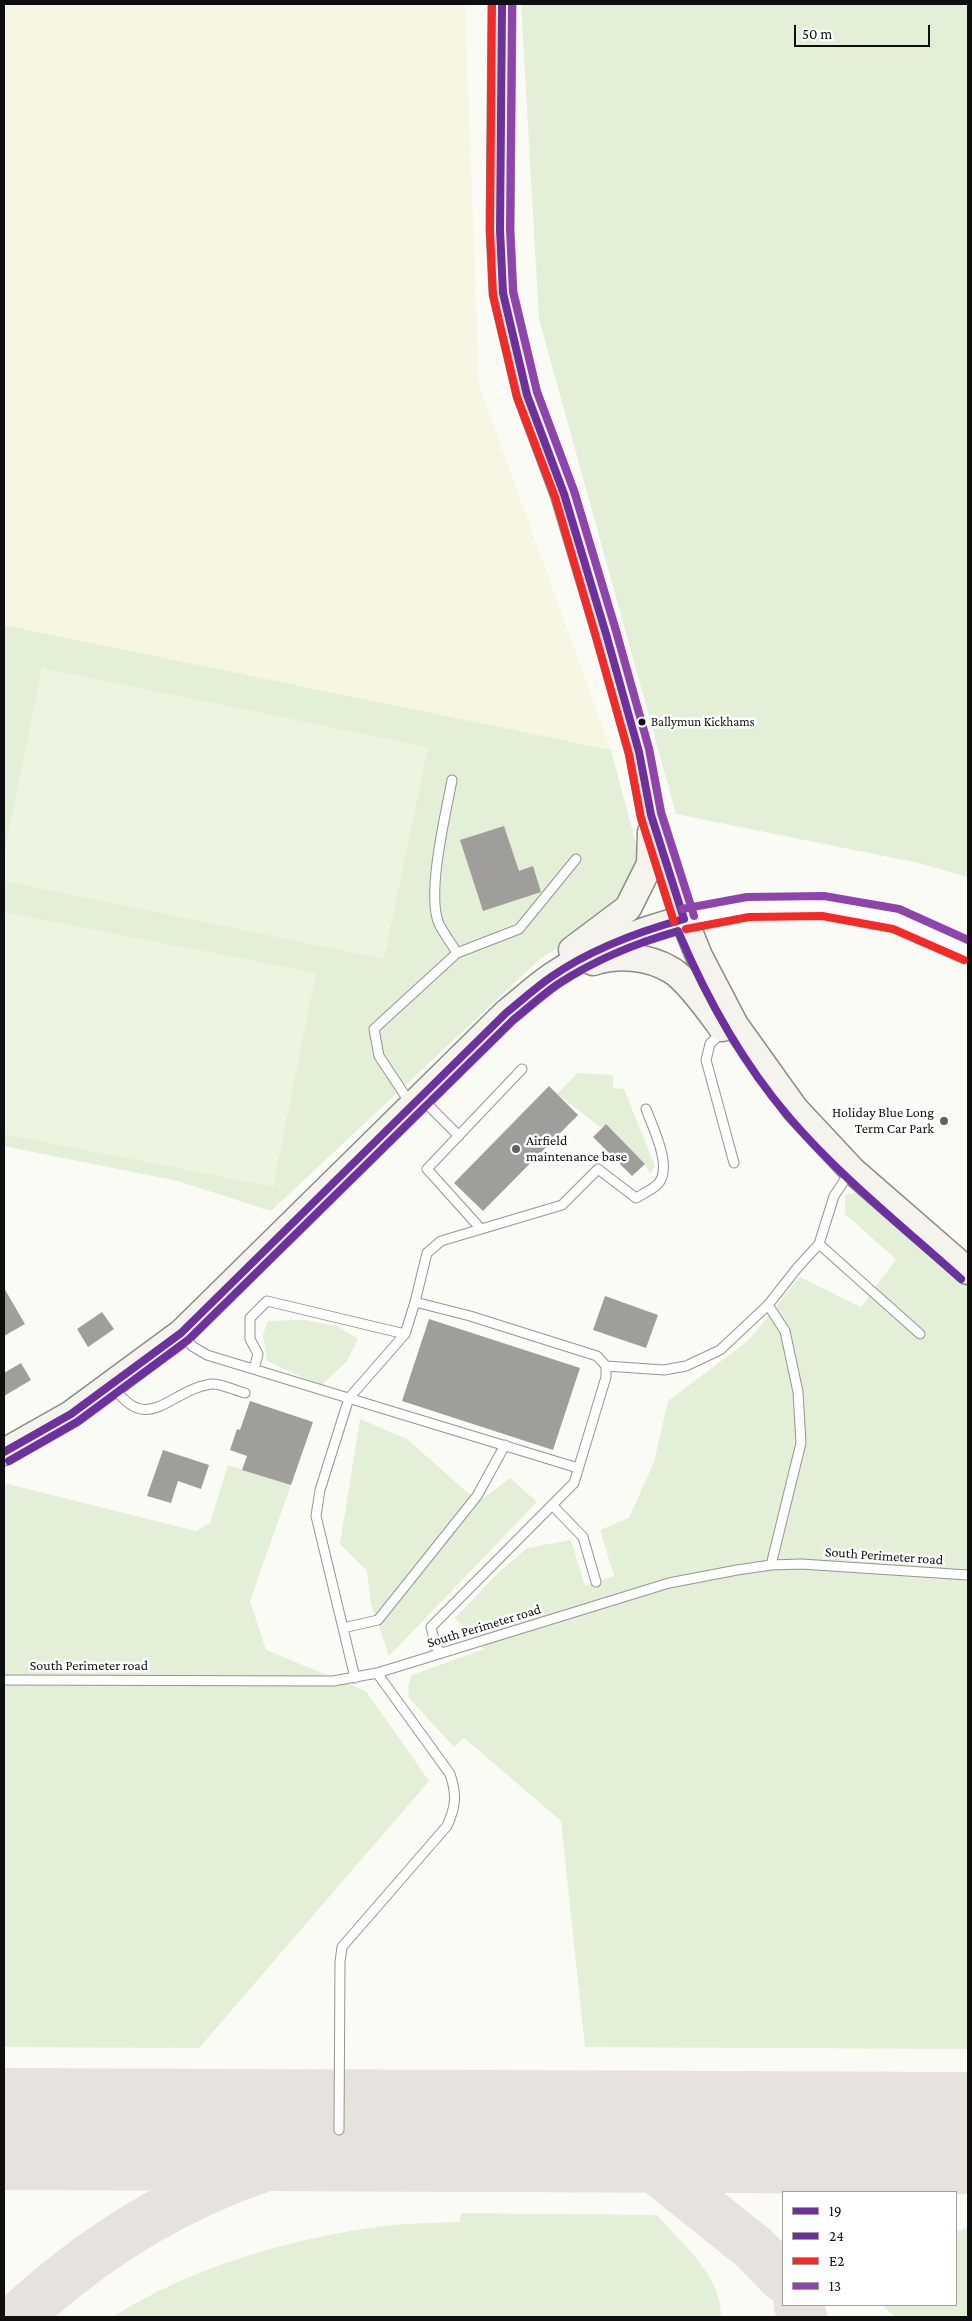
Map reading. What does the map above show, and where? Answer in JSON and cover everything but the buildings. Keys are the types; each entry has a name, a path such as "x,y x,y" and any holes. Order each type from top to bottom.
{"main road":[{"path":"502,4 500,230 503,293 527,395 564,494 606,634 639,752 651,815 684,919 699,956 735,1025 795,1109 852,1170 968,1270"},
{"path":"552,976 571,951 628,908 650,864 651,815"},
{"path":"4,1452 71,1414 181,1333 506,1013 552,976 608,945 652,928 684,919"},
{"path":"552,976 607,957 638,958 672,970 703,1002 732,1042 773,1080"}],"street":[{"path":"684,919 748,907 823,906 896,919 968,951"}],"lane":[{"path":"452,780 441,836 435,888 438,922 458,953"},
{"path":"460,1136 416,1102 379,1056 374,1029 458,953 519,929 576,859"},
{"path":"724,1031 710,1044 706,1060 734,1163"},
{"path":"480,1229 427,1169 522,1069"},
{"path":"355,1678 316,1516 320,1490 349,1398 404,1334 415,1302 427,1253 441,1241 562,1206 598,1169 636,1198 658,1184 664,1172 664,1159 646,1109"},
{"path":"606,1366 664,1370 686,1366 720,1350 768,1305 798,1267 820,1244 834,1196 852,1170"},
{"path":"820,1244 920,1334"},
{"path":"254,1369 258,1354 250,1339 250,1318 267,1301 404,1334"},
{"path":"415,1302 470,1316 597,1356 606,1366 606,1377 574,1483 431,1627 436,1647 441,1653"},
{"path":"768,1305 785,1331 798,1392 801,1443 772,1565"},
{"path":"181,1333 192,1346 207,1355 578,1468"},
{"path":"112,1384 122,1400 138,1410 153,1409 186,1393 212,1384 245,1393"},
{"path":"343,1628 378,1620 477,1496 504,1445"},
{"path":"552,1505 583,1537 596,1582"},
{"name":"South Perimeter road","path":"4,1680 333,1681 377,1673 669,1583 772,1565 801,1564 968,1575"},
{"path":"339,2130 340,1962 342,1947 447,1826 454,1810 456,1791 450,1774 377,1673"}],"green space":[{"path":"4,4 465,4 479,385 611,750 4,625"},
{"path":"521,4 968,4 968,877 919,863 676,814 539,319"},
{"path":"4,625 611,750 636,844 639,870 626,902 539,960 271,1211 178,1181 4,1146"},
{"path":"42,668 428,747 384,959 4,881 4,855"},
{"path":"4,912 316,973 273,1187 4,1134"},
{"path":"578,1073 613,1075 613,1088 624,1089 655,1166 650,1174 645,1164 606,1124 602,1128 557,1094"},
{"path":"861,1192 968,1285 968,2049 585,2047 561,1821 464,1738 454,1747 409,1698 408,1686 412,1675 484,1649 455,1618 496,1575 527,1548 571,1540 585,1586 614,1576 600,1530 629,1518 654,1462 668,1401 749,1340 800,1277 861,1307 896,1259 845,1214 845,1195"},
{"path":"304,1320 337,1326 358,1339 347,1361 321,1386 267,1361 263,1334 268,1321"},
{"path":"360,1419 407,1439 478,1502 510,1478 537,1502 389,1656 371,1604 367,1571 340,1544"},
{"path":"228,1465 291,1485 250,1601 266,1650 366,1691 429,1781 199,2048 4,2047 4,1483 196,1531 210,1523"},
{"path":"461,2213 657,2215 708,2274 720,2302 721,2317 112,2317 176,2283 243,2257 278,2247 348,2232 393,2225 460,2222"},
{"path":"968,2227 968,2317 895,2317 883,2306 957,2306 957,2232"}],"taxiway":[{"path":"18,2317 45,2293 102,2249 195,2195 262,2168 299,2156 413,2130"},
{"path":"535,2131 575,2136 614,2145 639,2156 755,2249 782,2277"},
{"path":"798,2306 803,2317"}],"runway":[{"path":"4,2129 968,2133"}],"transit line":[{"name":"E2","path":"492,4 490,230 493,295 517,397 555,497 629,754 641,818 674,922"},
{"name":"19","path":"4,1452 71,1414 181,1333 506,1013 539,986 566,967 615,942 684,919 651,815 639,752 606,634 564,494 527,395 503,293 500,230 502,4"},
{"name":"13","path":"512,4 510,230 513,292 537,392 574,491 616,631 649,749 661,813 694,916"},
{"name":"13","path":"682,909 747,897 824,896 899,909 968,940"},
{"name":"E2","path":"686,929 749,917 822,916 893,929 964,960"},
{"name":"24","path":"9,1461 77,1422 188,1340 513,1020 546,993 572,975 601,960 631,947 678,931 700,980 726,1028 755,1073 788,1116 850,1180 961,1279"}],"place":[{"name":"Ballymun Kickhams","path":"642,722"},
{"name":"Holiday Blue Long Term Car Park","path":"944,1121"},
{"name":"Airfield maintenance base","path":"516,1149"}]}
